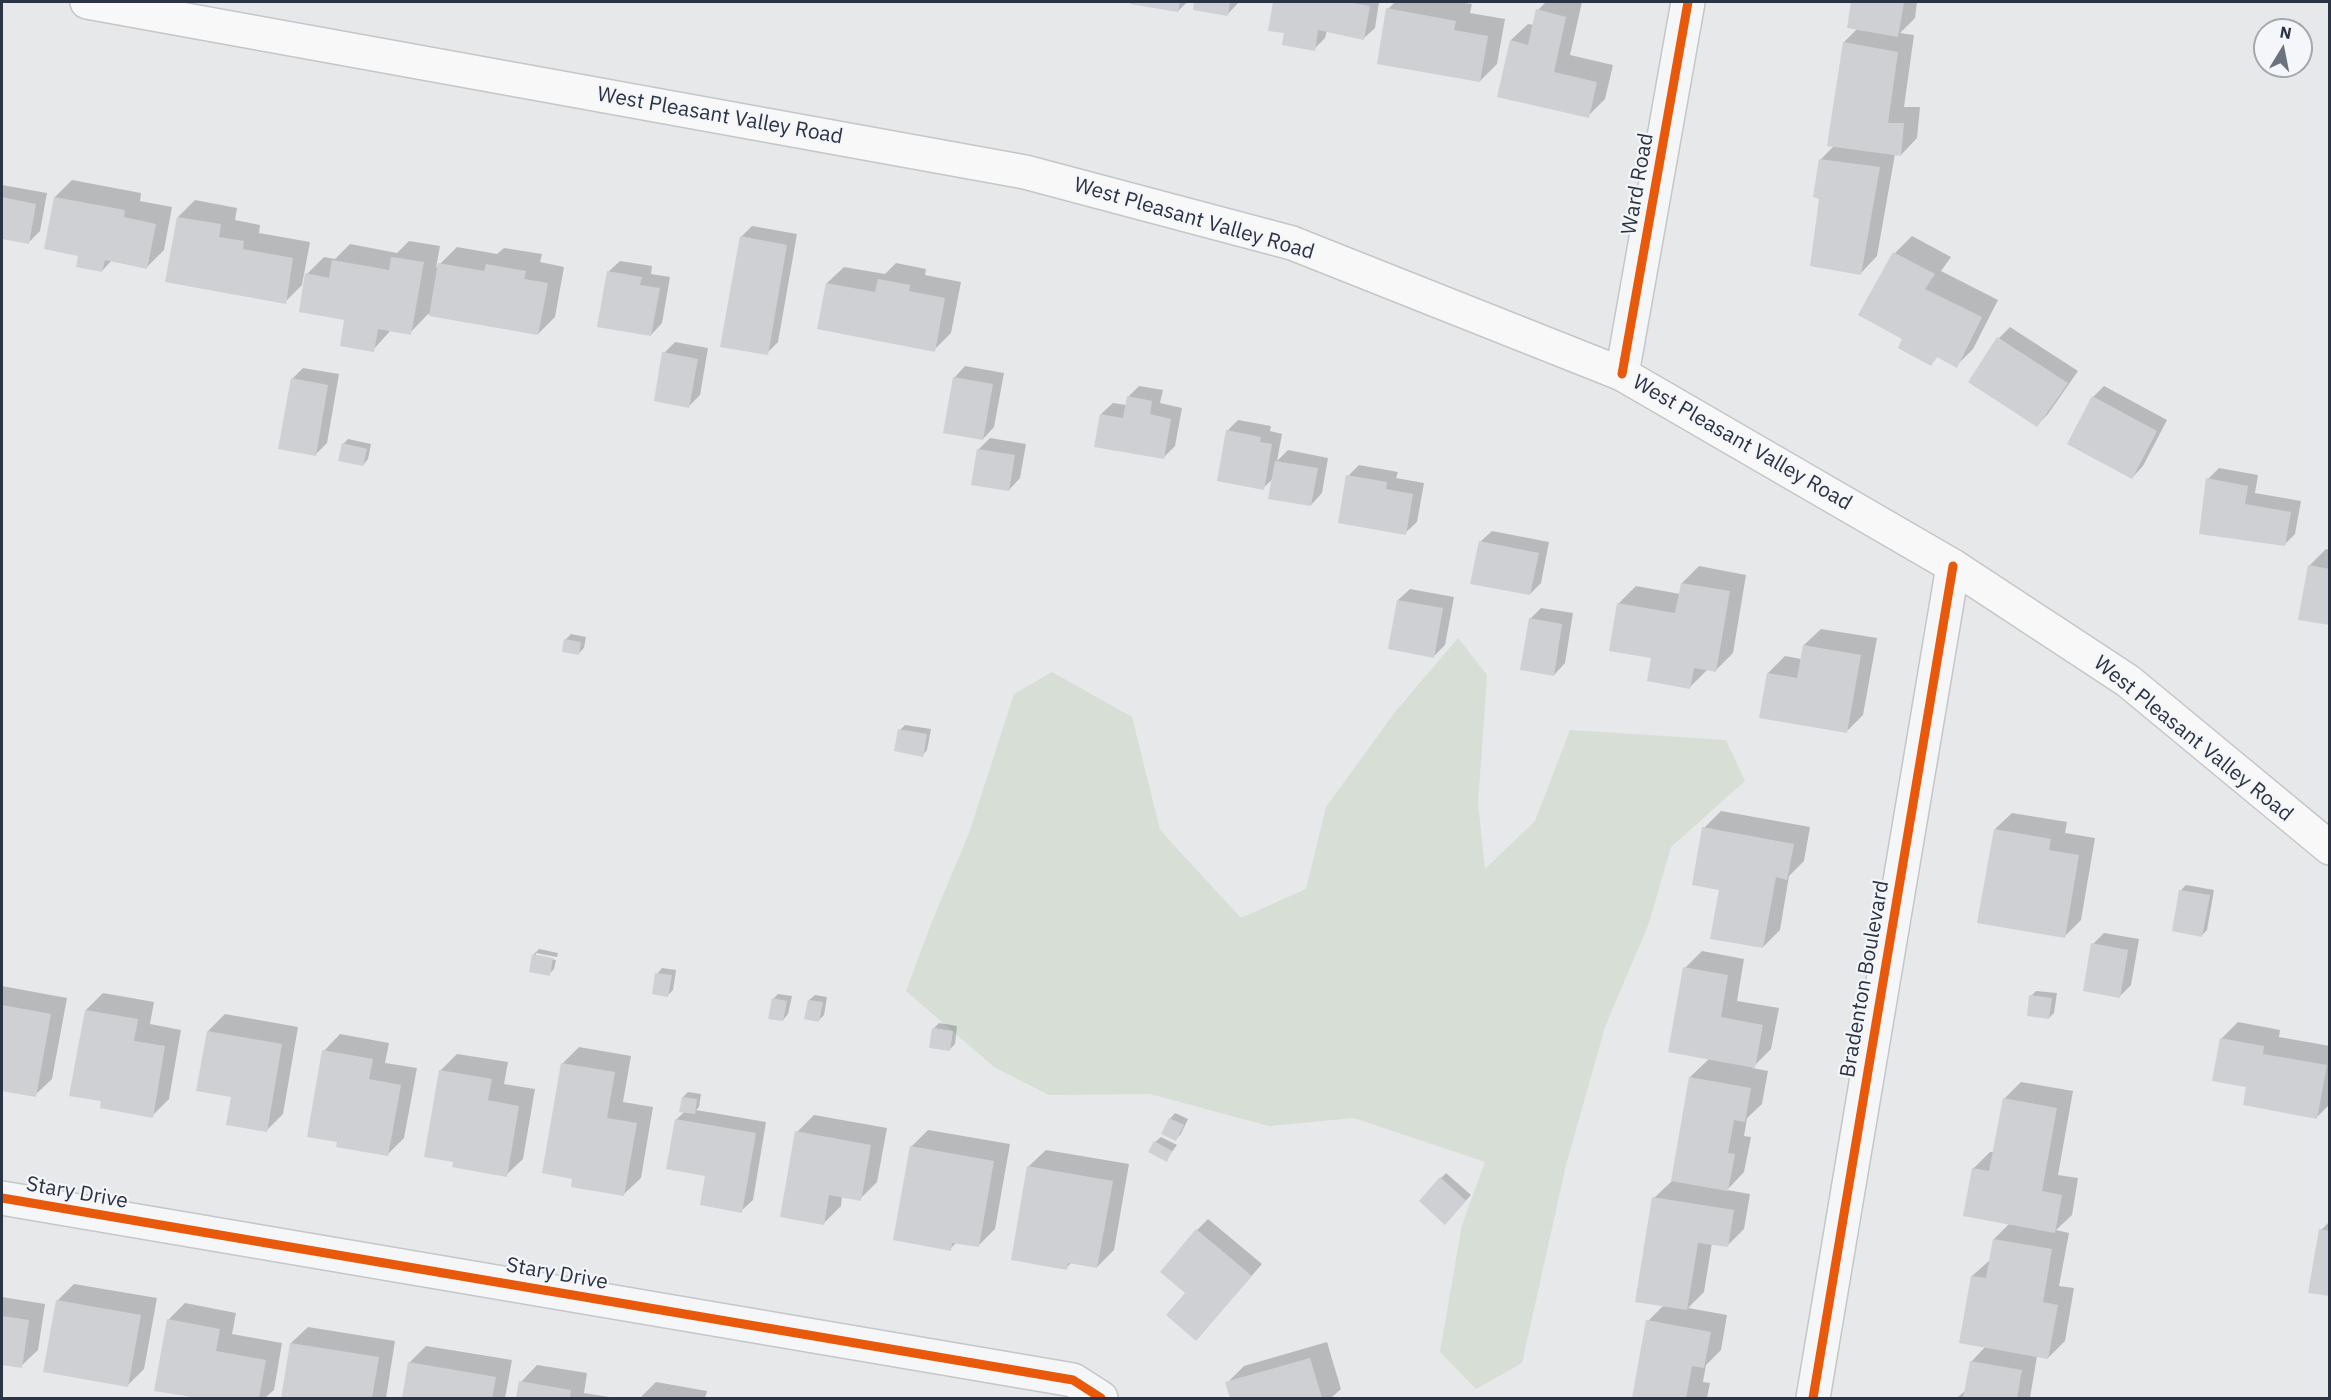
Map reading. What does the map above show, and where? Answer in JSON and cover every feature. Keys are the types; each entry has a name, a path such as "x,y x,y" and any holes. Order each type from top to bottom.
{"main road":[{"name":"West Pleasant Valley Road","path":"87,2 1025,172 1292,243 1622,374 1953,566 2128,681 2330,849"}],"street":[{"name":"Ward Road","path":"1622,374 1688,2"},
{"name":"Bradenton Boulevard","path":"1813,1398 1953,566"},
{"name":"Stary Drive","path":"2,1198 1072,1380 1101,1398"}],"shaded area":[{"path":"1458,638 1487,675 1478,803 1485,869 1535,821 1570,730 1726,740 1745,781 1671,847 1649,923 1605,1027 1566,1165 1522,1363 1476,1389 1440,1352 1462,1225 1485,1162 1354,1118 1269,1126 1150,1094 1049,1095 994,1067 906,991 969,833 1014,694 1052,672 1132,717 1160,830 1241,918 1306,889 1326,807 1395,712"}],"building":[{"path":"1130,2 1180,2 1178,12 1130,4"},
{"path":"1194,2 1230,2 1228,16 1193,10"},
{"path":"1273,2 1347,2 1370,6 1364,40 1318,30 1315,51 1282,45 1284,33 1268,31"},
{"path":"1851,2 1904,2 1898,37 1847,28"},
{"path":"1386,8 1456,21 1454,30 1488,36 1480,82 1377,64"},
{"path":"1536,9 1566,17 1554,72 1597,82 1589,118 1497,97 1510,40 1528,45"},
{"path":"1843,42 1898,52 1888,123 1904,123 1901,156 1827,146"},
{"path":"1819,159 1880,167 1861,275 1810,266 1819,199 1813,197"},
{"path":"2,197 36,204 29,244 2,239"},
{"path":"54,197 125,210 124,217 156,224 147,269 105,260 102,272 76,267 78,256 44,249"},
{"path":"177,217 221,224 219,237 244,241 243,249 293,258 286,304 165,282"},
{"path":"740,236 787,245 768,355 720,347"},
{"path":"1893,252 1935,274 1925,289 1982,317 1957,368 1937,357 1931,366 1898,348 1902,339 1858,315"},
{"path":"391,257 424,262 411,335 378,329 374,352 340,346 344,320 299,312 305,273 329,278 332,260 389,270"},
{"path":"438,263 484,271 486,264 526,271 524,279 548,283 538,335 429,316"},
{"path":"607,271 642,277 640,285 660,288 651,336 597,327"},
{"path":"878,279 910,285 909,291 945,298 935,352 817,329 826,283 875,292"},
{"path":"1997,337 2068,383 2037,427 1968,382"},
{"path":"662,352 698,359 689,408 654,401"},
{"path":"953,377 993,384 983,440 943,433"},
{"path":"291,378 328,385 316,456 278,449"},
{"path":"1127,396 1152,401 1150,414 1171,419 1164,459 1094,447 1100,414 1123,418"},
{"path":"2092,396 2157,431 2132,479 2067,444"},
{"path":"1226,430 1261,437 1260,442 1272,444 1264,490 1217,481"},
{"path":"342,443 367,449 363,466 338,461"},
{"path":"977,449 1015,455 1009,491 971,485"},
{"path":"1275,461 1318,468 1311,506 1268,499"},
{"path":"1346,475 1387,482 1386,489 1413,494 1406,535 1338,523"},
{"path":"2206,478 2248,486 2245,504 2291,512 2285,546 2199,534"},
{"path":"1479,541 1539,553 1530,595 1470,584"},
{"path":"2308,565 2330,569 2330,625 2298,620"},
{"path":"1681,583 1730,591 1716,672 1694,668 1690,689 1647,681 1651,658 1609,651 1617,603 1675,613"},
{"path":"1397,600 1443,608 1434,658 1388,649"},
{"path":"1529,618 1562,624 1554,676 1520,670"},
{"path":"564,639 581,642 579,655 562,652"},
{"path":"1803,645 1861,655 1847,733 1759,718 1767,673 1797,678"},
{"path":"898,729 927,734 923,757 894,751"},
{"path":"1702,827 1794,844 1787,880 1776,877 1763,948 1710,939 1719,890 1692,885"},
{"path":"1994,829 2051,839 2049,850 2079,855 2065,938 1977,923"},
{"path":"2179,890 2210,895 2202,937 2172,931"},
{"path":"2091,943 2128,950 2120,998 2083,991"},
{"path":"532,954 553,958 550,976 529,972"},
{"path":"1683,967 1728,975 1721,1017 1763,1025 1755,1068 1668,1052"},
{"path":"655,973 672,975 668,997 652,994"},
{"path":"2029,995 2052,998 2049,1019 2027,1016"},
{"path":"772,998 787,1001 783,1021 768,1019"},
{"path":"808,1000 823,1002 819,1022 804,1019"},
{"path":"2,1005 51,1014 36,1097 2,1091"},
{"path":"85,1010 138,1019 134,1041 165,1046 153,1118 100,1108 101,1101 69,1096"},
{"path":"932,1028 953,1031 950,1051 929,1048"},
{"path":"207,1031 282,1044 267,1132 226,1125 231,1097 196,1091"},
{"path":"2220,1038 2264,1046 2263,1054 2327,1065 2317,1119 2243,1105 2246,1087 2212,1081"},
{"path":"322,1050 373,1059 369,1079 401,1085 388,1156 336,1147 337,1142 307,1137"},
{"path":"561,1063 615,1072 607,1118 637,1123 624,1196 571,1187 572,1179 542,1173"},
{"path":"439,1070 492,1079 488,1100 519,1106 507,1177 452,1167 453,1162 424,1157"},
{"path":"1689,1077 1751,1088 1745,1122 1734,1120 1728,1153 1735,1154 1728,1191 1671,1181"},
{"path":"682,1097 697,1099 695,1114 679,1112"},
{"path":"2003,1098 2057,1108 2042,1191 2062,1195 2055,1233 1963,1216 1972,1168 1989,1171"},
{"path":"1169,1118 1184,1125 1176,1141 1161,1134"},
{"path":"675,1119 756,1133 742,1213 700,1205 705,1176 666,1169"},
{"path":"795,1131 871,1145 861,1201 829,1195 824,1225 780,1217"},
{"path":"1154,1141 1172,1151 1167,1162 1148,1152"},
{"path":"910,1146 994,1161 979,1247 952,1243 951,1251 893,1240"},
{"path":"1027,1166 1113,1181 1097,1268 1068,1263 1067,1270 1011,1260"},
{"path":"1440,1177 1466,1201 1445,1225 1419,1201"},
{"path":"1652,1197 1734,1210 1728,1247 1698,1243 1687,1310 1635,1302"},
{"path":"1196,1229 1252,1276 1196,1341 1166,1315 1185,1293 1160,1272"},
{"path":"2319,1229 2330,1231 2330,1296 2308,1293"},
{"path":"1993,1239 2052,1249 2043,1302 2058,1305 2048,1359 1959,1343 1971,1276 1986,1278"},
{"path":"56,1300 141,1315 128,1387 43,1372"},
{"path":"2,1316 29,1320 22,1368 2,1365"},
{"path":"167,1319 220,1329 216,1351 266,1360 259,1398 198,1398 154,1391"},
{"path":"1646,1320 1711,1332 1704,1368 1692,1366 1686,1398 1632,1398"},
{"path":"290,1343 379,1357 372,1398 281,1398"},
{"path":"1310,1358 1322,1398 1230,1398 1225,1382"},
{"path":"1970,1361 2022,1370 2017,1398 1963,1398"},
{"path":"408,1362 496,1377 492,1398 402,1398"},
{"path":"519,1381 571,1390 570,1398 516,1398"}],"cycle path":[{"path":"1622,374 1688,2"},
{"path":"1813,1398 1953,566"},
{"path":"2,1198 1073,1380 1101,1398"}]}
